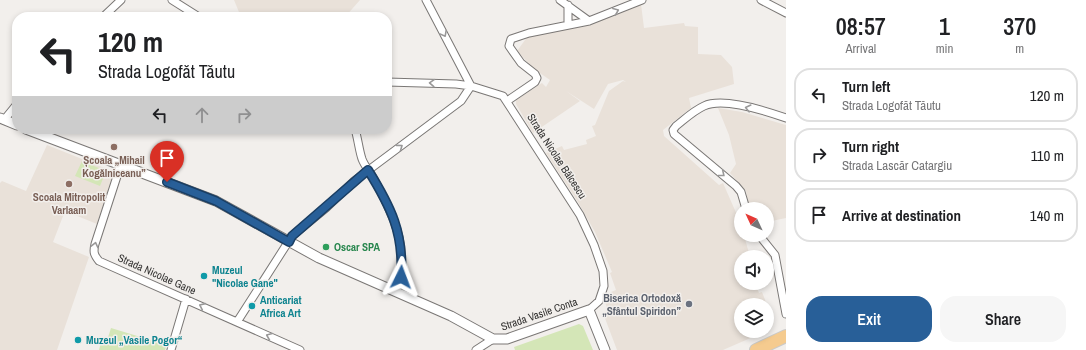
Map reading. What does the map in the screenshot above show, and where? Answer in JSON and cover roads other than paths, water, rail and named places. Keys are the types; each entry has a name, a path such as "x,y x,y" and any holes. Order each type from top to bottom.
{"main road":[{"path":"756,350 786,336"}],"street":[{"path":"108,12 121,0"},
{"path":"172,0 191,12"},
{"path":"238,322 292,236 368,170 461,101 471,86 426,0"},
{"path":"560,0 589,21"},
{"path":"507,101 535,82 537,78 535,74 521,63 509,46 511,39 529,33 589,21 642,0"},
{"path":"761,0 786,13"},
{"path":"568,5 568,25"},
{"name":"Strada Nicolae Bălcescu","path":"392,82 430,82 471,86 498,93 507,101 580,215 594,245 603,271 604,286 599,301 589,310"},
{"path":"744,202 741,192 736,186 674,134 673,130 676,126 705,105 716,103 741,106 786,118"},
{"path":"12,109 2,119 12,123"},
{"path":"40,134 216,201 319,258 457,319 493,339"},
{"path":"356,134 362,161 398,228 402,251 402,264 401,277 396,292"},
{"name":"Strada Nicolae Gane","path":"121,164 95,244 95,257 99,261 300,350"},
{"path":"765,242 775,255 786,314"},
{"path":"171,350 186,299"},
{"path":"589,310 605,350"},
{"name":"Strada Vasile Conta","path":"476,350 493,339 507,339 589,310"}],"place":[{"name":"Școala „Mihail Kogălniceanu”","path":"114,147"},
{"name":"Scoala Mitropolit Varlaam","path":"69,184"},
{"name":"Oscar SPA","path":"326,247"},
{"name":"Muzeul \"Nicolae Gane\"","path":"204,276"},
{"name":"Biserica Ortodoxă „Sfântul Spiridon”","path":"689,304"},
{"name":"Anticariat Africa Art","path":"252,306"},
{"name":"Muzeul „Vasile Pogor“","path":"78,340"}]}
